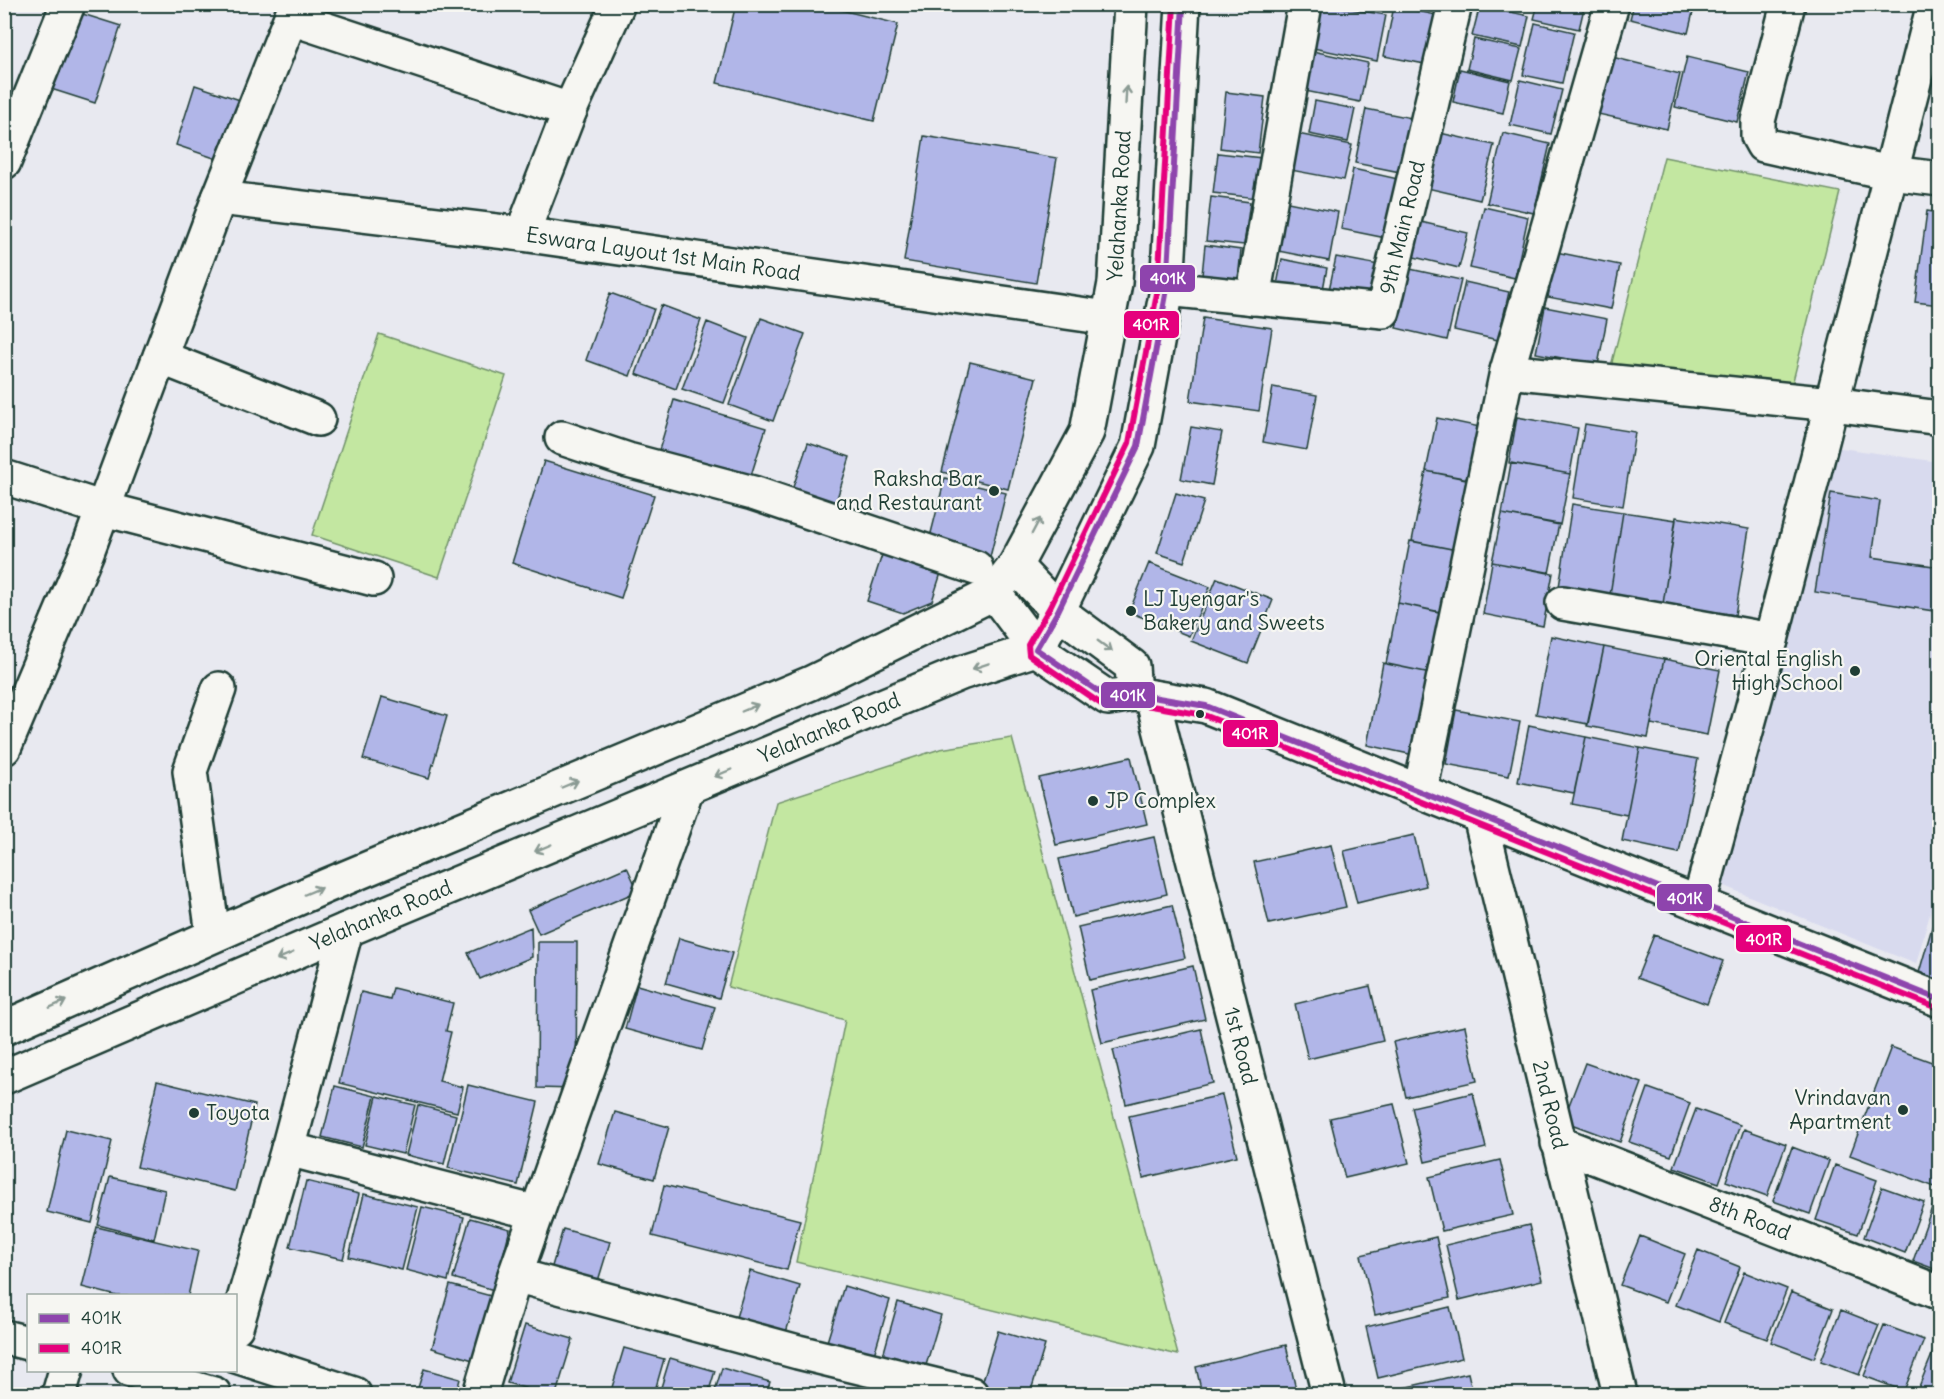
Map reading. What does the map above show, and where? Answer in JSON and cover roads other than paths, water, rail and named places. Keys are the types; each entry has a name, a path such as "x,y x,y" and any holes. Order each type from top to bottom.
{"street":[{"path":"4,162 68,4"},
{"path":"522,234 570,110 618,4"},
{"name":"Yelahanka Road","path":"4,1028 213,934 811,683 985,580 1015,567 1087,432 1115,283 1131,4"},
{"path":"1036,649 1058,611 1138,446 1167,289 1183,4"},
{"path":"1253,298 1305,4"},
{"name":"9th Main Road","path":"1167,289 1383,310 1455,4"},
{"path":"1420,792 1507,371 1612,4"},
{"path":"1788,4 1758,121 1758,136 1763,146 1891,173 1940,179"},
{"path":"1699,903 1772,640 1934,4"},
{"path":"4,748 104,509 219,198 294,11 570,110"},
{"name":"Eswara Layout 1st Main Road","path":"219,198 522,234 1108,318"},
{"path":"160,357 318,419"},
{"path":"1507,371 1832,404 1940,418"},
{"path":"562,438 628,460 753,494 985,580 1036,649 1108,698 1143,695 1206,706 1940,1000"},
{"path":"4,477 104,509 374,579"},
{"name":"1st Road","path":"1015,567 1058,611 1132,666 1143,695 1329,1395"},
{"path":"1563,603 1772,640"},
{"name":"Yelahanka Road","path":"4,1077 346,930 961,673 1036,649"},
{"path":"213,934 190,771 219,689"},
{"path":"480,1395 515,1275 687,788"},
{"name":"2nd Road","path":"1480,816 1620,1395"},
{"path":"237,1324 288,1149 346,930"},
{"name":"8th Road","path":"1558,1143 1940,1293"},
{"path":"288,1149 537,1213"},
{"path":"515,1275 798,1352 971,1395"},
{"path":"4,1337 27,1343"},
{"path":"237,1356 354,1395"},
{"path":"59,1395 66,1372"},
{"path":"134,1372 215,1395 223,1372"}],"place":[{"name":"Raksha Bar and Restaurant","path":"994,491"},
{"name":"LJ Iyengar's Bakery and Sweets","path":"1131,611"},
{"name":"Oriental English High School","path":"1855,671"},
{"name":"JP Complex","path":"1093,801"},
{"name":"Vrindavan Apartment","path":"1903,1110"},
{"name":"Toyota","path":"194,1113"}]}
